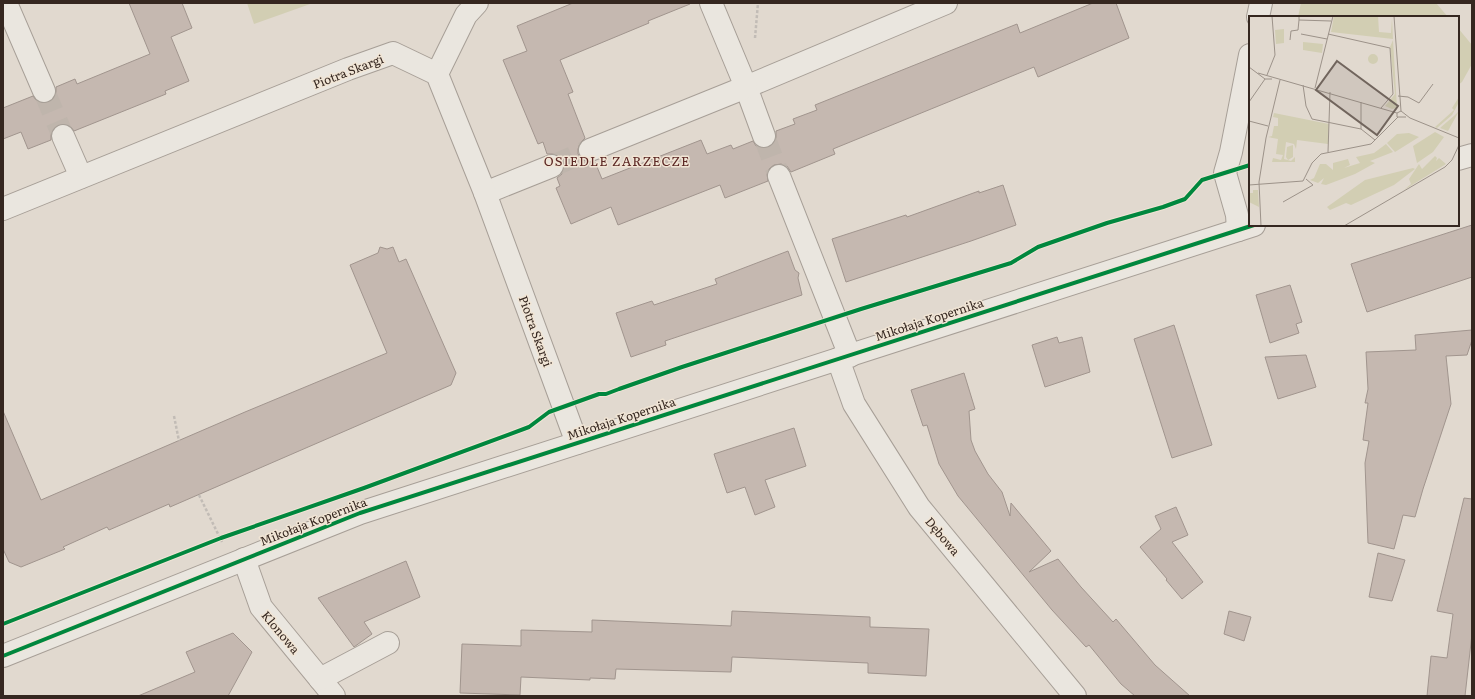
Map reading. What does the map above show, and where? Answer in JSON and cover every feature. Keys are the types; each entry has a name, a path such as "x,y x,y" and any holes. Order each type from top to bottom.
{"street":[{"path":"6,3 44,91"},
{"path":"437,74 466,15 477,3"},
{"path":"711,3 746,87 764,136"},
{"path":"590,150 746,87 946,3"},
{"path":"1258,16 1261,3"},
{"name":"Piotra Skargi","path":"3,209 348,69 393,53 437,74 485,193 577,443"},
{"path":"1246,228 1237,215 1225,173 1249,60"},
{"path":"63,136 81,177"},
{"path":"1459,159 1472,155"},
{"path":"485,193 552,166"},
{"name":"Dębowa","path":"779,176 844,357 854,404 919,508 1075,696"},
{"name":"Mikołaja Kopernika","path":"3,656 244,558 360,513 1246,228"},
{"name":"Klonowa","path":"244,558 261,607 334,696"},
{"path":"320,679 388,643"}],"path":[{"path":"174,416 179,441"},
{"path":"200,495 221,538 224,548"},
{"path":"214,540 228,535"}],"shaded area":[{"path":"247,3 313,3 254,24"},
{"path":"1301,3 1436,3 1447,16 1298,16"},
{"path":"1459,29 1472,45 1472,64 1462,82 1459,84"}],"building":[{"path":"129,3 182,3 192,28 171,37 189,81 165,91 166,94 74,131 70,126 58,124 53,129 51,140 28,149 21,132 3,139 3,108 33,96 37,101 49,103 54,98 56,87 75,79 77,84 150,54"},
{"path":"573,3 690,3 648,21 649,23 560,60 573,92 568,94 585,138 580,143 578,154 583,160 595,162 602,179 701,140 707,154 731,145 733,149 753,141 756,146 768,148 774,144 776,131 795,124 793,119 817,110 815,105 1017,24 1020,33 1093,3 1116,3 1129,38 1038,77 1034,67 833,149 835,154 791,172 787,166 781,164 774,165 769,169 767,174 768,181 725,198 720,185 618,225 611,207 571,224 556,188 560,186 557,178 562,174 564,168 563,161 559,156 547,154 543,142 538,144 503,60 527,51 517,26"},
{"path":"1003,185 1016,225 846,282 832,239 906,215 907,217 979,191 979,193"},
{"path":"1472,225 1472,277 1367,312 1351,264"},
{"path":"380,247 387,249 393,247 399,262 406,259 456,373 451,385 170,507 169,504 109,530 107,527 63,547 65,549 21,567 9,562 3,549 3,411 41,500 245,412 387,353 350,265 378,253"},
{"path":"788,251 795,270 799,273 798,278 802,295 665,341 666,345 631,357 616,313 652,301 654,305 717,284 715,279"},
{"path":"1290,285 1302,322 1296,324 1299,333 1270,343 1256,295"},
{"path":"1174,325 1212,445 1172,458 1134,339"},
{"path":"1472,330 1472,340 1467,355 1446,356 1451,404 1415,517 1403,515 1394,549 1368,543 1365,463 1369,441 1363,440 1368,403 1365,403 1368,389 1366,352 1416,350 1415,335"},
{"path":"1057,337 1059,343 1082,337 1090,372 1045,387 1032,345"},
{"path":"1306,355 1316,387 1278,399 1265,357"},
{"path":"964,373 975,409 969,411 971,440 975,451 988,474 1002,492 1010,516 1011,503 1051,551 1029,572 1058,559 1113,622 1116,619 1155,665 1190,696 1135,696 1121,684 1089,645 1086,647 1052,610 958,496 939,464 927,425 923,426 911,390"},
{"path":"794,428 806,466 765,480 775,507 755,515 745,487 727,493 714,454"},
{"path":"1464,498 1472,499 1472,634 1465,696 1427,696 1431,656 1447,658 1453,614 1437,611"},
{"path":"1176,507 1188,535 1172,542 1203,582 1182,599 1140,547 1161,529 1155,516"},
{"path":"1378,553 1405,560 1392,601 1369,597"},
{"path":"406,561 420,597 364,622 372,634 354,647 318,598"},
{"path":"732,611 870,617 870,627 929,629 926,676 868,673 868,663 732,657 731,672 616,669 615,679 590,678 590,680 521,677 520,695 460,693 462,644 521,646 521,630 592,632 592,620 731,626"},
{"path":"1229,611 1251,617 1244,641 1224,634"},
{"path":"233,633 252,652 228,696 138,696 195,672 186,652"}],"tunnel":[{"path":"44,91 63,136"},
{"path":"764,136 779,176"},
{"path":"552,166 590,150"}],"cycle path":[{"path":"3,624 221,538 364,488 529,427 549,412 599,394 606,394 682,367 861,309 1011,263 1038,247 1107,223 1185,199 1202,180 1249,165"},
{"path":"3,656 360,513 1251,226"}],"district":[{"name":"OSIEDLE ZARZECZE","path":"617,160"}]}
